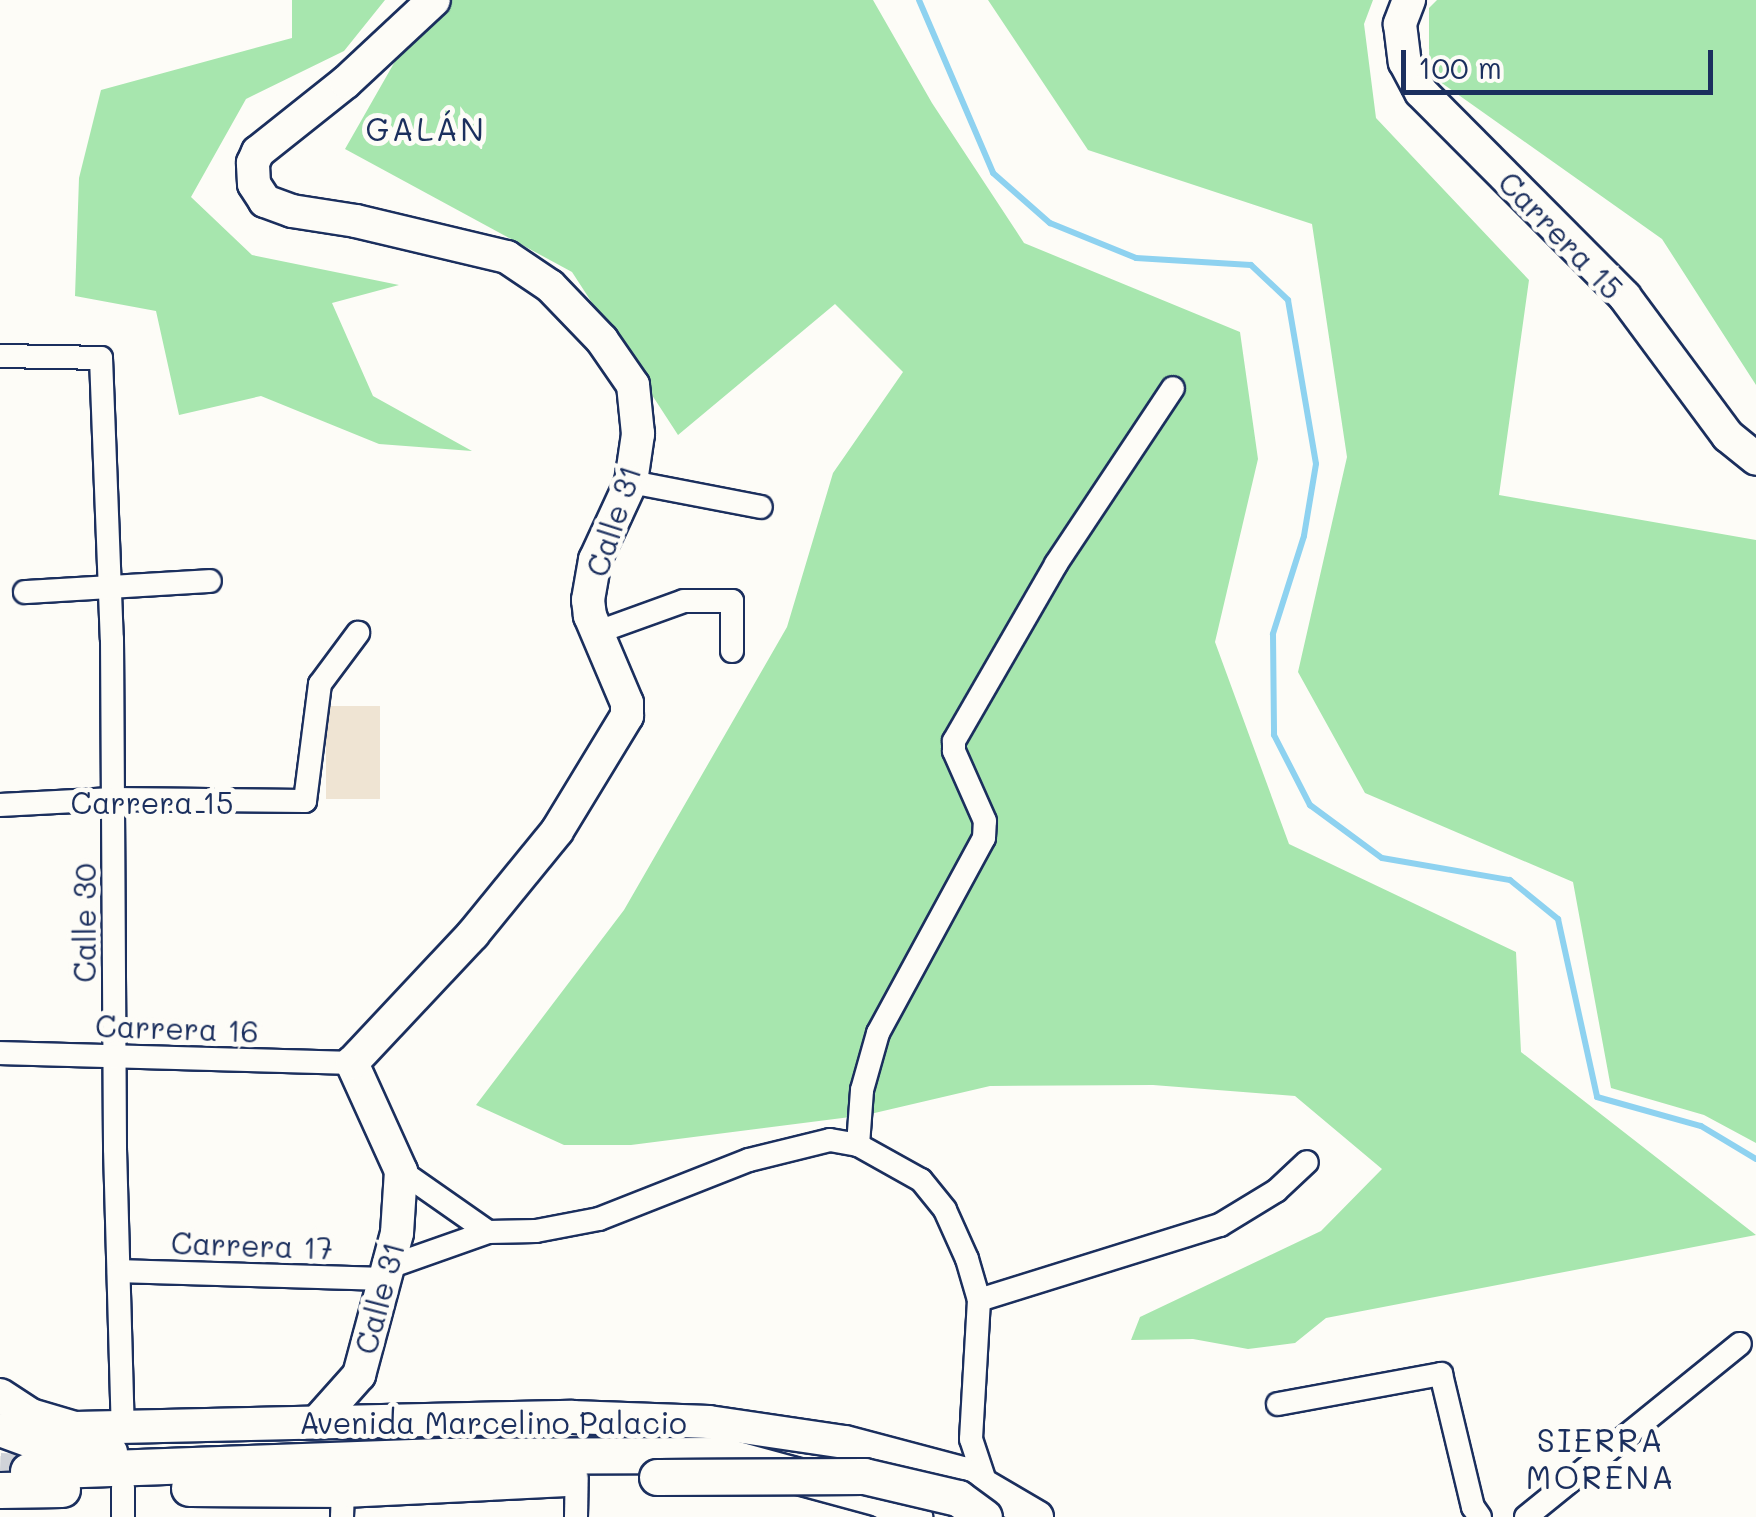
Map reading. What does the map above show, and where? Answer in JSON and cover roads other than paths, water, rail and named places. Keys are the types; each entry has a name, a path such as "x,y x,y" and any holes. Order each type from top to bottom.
{"main road":[{"name":"Calle 31","path":"318,1420 359,1374 397,1233 401,1171 352,1063 472,934 557,831 627,716 628,703 588,600 595,560 631,482 638,434 633,386 602,340 550,286 506,258 356,221 292,212 265,201 256,191 253,163 258,152 346,82 434,0"},
{"name":"Carrera 15","path":"1408,0 1400,24 1404,62 1421,92 1625,298 1728,436 1756,459"},
{"name":"Calle 31","path":"359,1374 389,1421 446,1456"},
{"name":"Avenida Marcelino Palacio","path":"0,1395 31,1416 76,1428 572,1417 708,1422 844,1442 962,1472 985,1501"},
{"name":"Avenida Marcelino Palacio","path":"0,1430 60,1452 720,1455 879,1498 914,1517"},
{"name":"Avenida Marcelino Palacio","path":"14,1480 446,1456"},
{"name":"Avenida Marcelino Palacio","path":"14,1480 123,1502 343,1503 577,1478 864,1476 985,1501 1037,1517"}],"street":[{"name":"Calle 30","path":"0,356 101,358 123,1427"},
{"path":"858,1144 862,1090 878,1033 984,838 985,821 954,751 954,741 1056,564 1173,388"},
{"path":"631,482 761,507"},
{"path":"25,592 210,581"},
{"path":"598,632 684,602 732,602 732,651"},
{"name":"Carrera 15","path":"0,805 113,799 305,802 320,684 358,633"},
{"name":"Carrera 16","path":"0,1053 352,1063"},
{"path":"385,1274 488,1232 536,1231 599,1218 749,1160 830,1140 858,1144 912,1173 945,1210 979,1300 970,1426 985,1501"},
{"path":"979,1300 1220,1225 1276,1190 1307,1162"},
{"path":"401,1171 488,1232"},
{"name":"Carrera 17","path":"119,1271 385,1274"},
{"path":"1526,1517 1740,1344"},
{"path":"1278,1404 1441,1374 1473,1507 1480,1517"},
{"path":"576,1517 577,1478"}],"waterway":[{"path":"919,0 993,173 1050,223 1136,258 1251,265 1288,300 1316,464 1304,536 1273,634 1274,735 1310,805 1382,858 1510,880 1558,919 1597,1097 1701,1126 1756,1159"}],"tunnel":[{"path":"0,1470 28,1471"}],"district":[{"name":"GALÁN","path":"426,128"},
{"name":"SIERRA MORENA","path":"1601,1458"}]}
